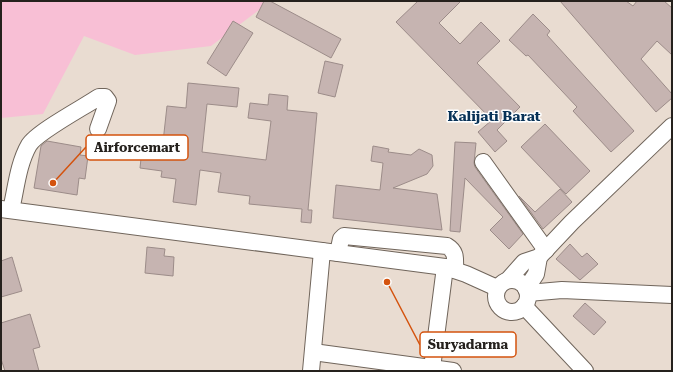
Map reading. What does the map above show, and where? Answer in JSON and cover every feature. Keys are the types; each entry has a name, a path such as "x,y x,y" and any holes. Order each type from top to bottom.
{"street":[{"path":"98,129 108,102 105,97 102,96 40,135 30,144 23,159 6,210 330,252"},
{"path":"543,253 536,274 526,296 514,312 502,309 496,300 503,284 524,262 543,253 572,222 672,126"},
{"path":"483,162 543,253"},
{"path":"311,371 330,252 344,236 447,246 453,249 455,254 450,269 432,368"},
{"path":"450,269 503,284 521,282 526,296 585,371"},
{"path":"526,296 562,290 672,296"},
{"path":"313,352 453,371"}],"shaded area":[{"path":"1,1 271,1 211,46 135,55 84,36 43,114 1,118"}],"building":[{"path":"264,1 270,1 341,39 331,58 256,17"},
{"path":"418,1 461,1 439,23 460,44 481,22 500,41 477,63 520,107 497,130 507,141 495,152 478,132 492,120 396,22"},
{"path":"560,1 626,1 633,6 637,1 664,1 672,8 672,55 657,41 641,59 672,94 672,98 656,112"},
{"path":"533,14 550,31 547,35 634,131 611,152 573,111 577,107 528,55 526,56 509,40"},
{"path":"233,21 253,33 226,76 207,63"},
{"path":"325,61 343,65 335,97 318,93"},
{"path":"188,83 239,88 237,107 207,104 202,152 266,160 271,121 248,118 250,103 268,105 269,94 288,96 287,110 317,113 308,210 312,210 311,223 301,222 302,209 249,204 250,196 218,192 221,173 200,170 196,205 173,202 176,179 161,177 162,171 140,168 143,140 163,142 167,106 186,108"},
{"path":"545,124 590,171 566,194 521,147"},
{"path":"47,141 81,147 80,155 88,156 85,179 79,178 77,195 34,188 41,146"},
{"path":"455,142 476,143 475,167 523,234 509,249 490,230 503,217 465,178 460,232 450,231"},
{"path":"373,146 389,149 388,152 411,155 419,149 432,155 433,166 427,174 393,188 437,194 442,230 333,218 336,185 380,190 383,163 371,161"},
{"path":"560,189 572,202 543,229 519,196 535,212"},
{"path":"570,244 582,257 587,253 598,264 580,280 556,259"},
{"path":"147,247 165,249 164,256 174,257 173,276 145,273"},
{"path":"12,257 22,291 1,297 1,261"},
{"path":"585,303 606,322 594,335 573,316"},
{"path":"30,314 40,347 33,349 39,371 5,371 1,359 1,323"}],"place":[{"name":"Airforcemart","path":"53,183"},
{"name":"Suryadarma","path":"387,282"}],"district":[{"name":"Kalijati Barat","path":"494,116"}]}
